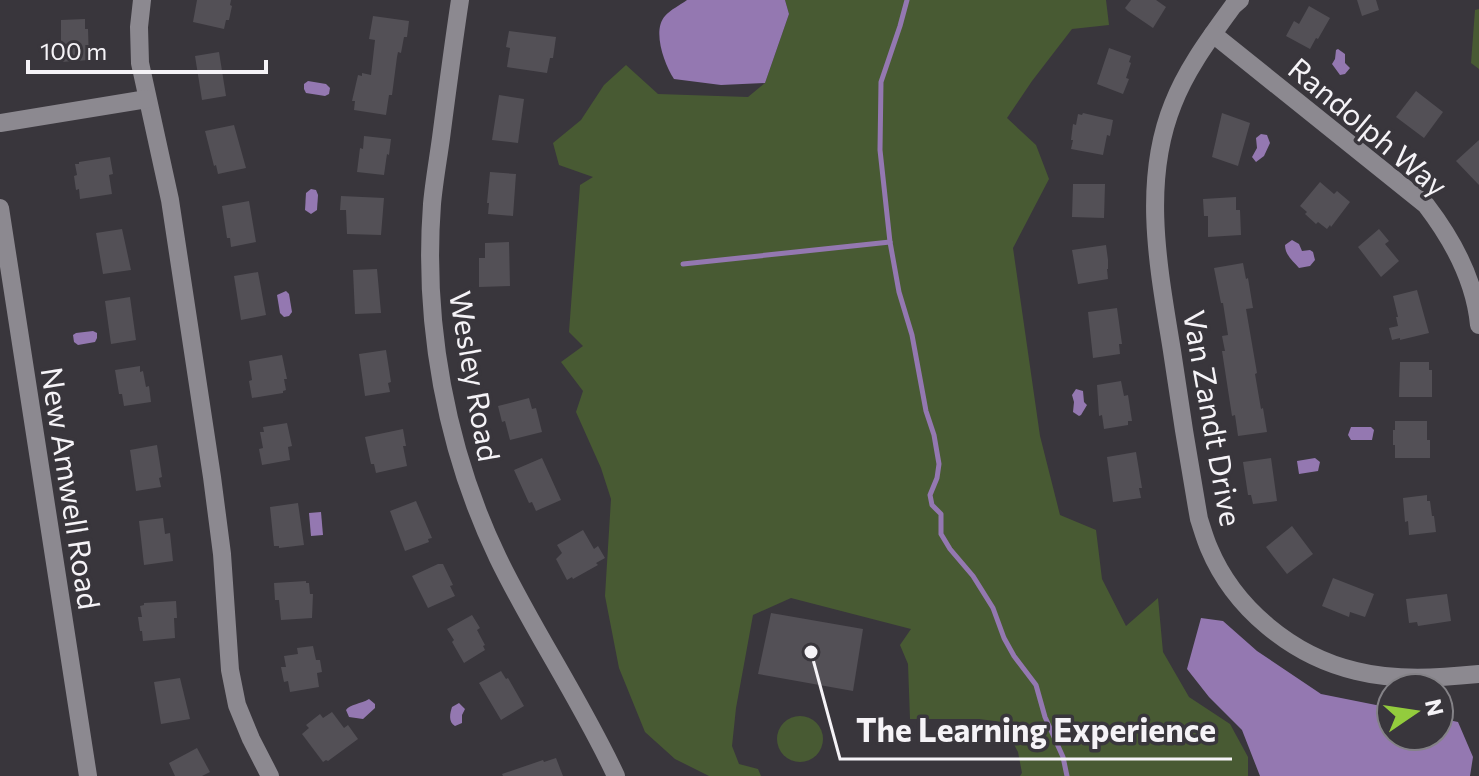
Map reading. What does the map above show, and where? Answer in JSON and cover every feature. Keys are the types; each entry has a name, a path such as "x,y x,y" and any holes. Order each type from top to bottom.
{"street":[{"path":"142,0 140,63 170,200 212,477 222,554 230,670 237,705 270,776"},
{"name":"Wesley Road","path":"460,0 432,203 430,255 431,304 449,418 478,513 498,558 616,776"},
{"name":"Van Zandt Drive","path":"1240,0 1189,68 1171,107 1156,176 1154,224 1186,446 1199,519 1209,548 1225,579 1247,607 1270,629 1323,660 1356,672 1401,677 1439,678 1479,674"},
{"name":"Randolph Way","path":"1213,34 1426,205 1447,232 1467,274 1479,325"},
{"path":"0,123 147,99"},
{"name":"New Amwell Road","path":"0,208 88,776"}],"green space":[{"path":"785,0 1106,0 1109,25 1072,29 1007,118 1036,145 1049,179 1013,248 1040,436 1060,515 1096,530 1102,579 1126,626 1158,598 1163,652 1189,697 1230,724 1248,757 1248,776 1020,776 1018,752 1002,722 910,719 908,664 900,645 911,629 791,598 753,615 736,708 732,746 739,764 758,769 761,776 709,776 675,759 645,732 619,668 605,596 611,499 576,412 583,391 561,362 583,346 569,332 580,185 593,177 559,165 553,143 581,120 604,85 626,65 658,94 748,97 765,83 789,14"},
{"path":"1479,9 1479,69 1471,63 1475,10"},
{"path":"800,716 816,723 823,739 816,755 800,762 784,755 777,739 784,723"}],"shaded area":[{"path":"687,0 785,0 789,14 765,83 721,85 674,79 663,56 659,38 661,22"},
{"path":"1338,49 1345,54 1345,63 1350,68 1340,75 1332,64"},
{"path":"308,81 326,84 330,88 329,94 306,93 304,84"},
{"path":"1261,134 1267,135 1270,143 1264,156 1256,162 1252,157 1257,148 1256,138"},
{"path":"316,190 318,195 317,210 311,214 305,210 306,193"},
{"path":"1292,240 1299,244 1302,251 1313,252 1315,260 1310,266 1299,268 1290,258 1285,245"},
{"path":"286,291 292,312 284,317 280,313 277,295"},
{"path":"76,333 97,333 95,342 78,345 74,342 73,335"},
{"path":"1076,389 1083,391 1087,405 1079,416 1073,412 1072,395"},
{"path":"1351,427 1371,427 1374,430 1372,440 1351,440 1348,435"},
{"path":"1315,458 1320,462 1318,471 1299,474 1297,461"},
{"path":"321,512 323,535 311,536 309,513"},
{"path":"1201,618 1223,621 1257,651 1321,694 1375,705 1375,752 1455,752 1455,721 1458,722 1473,757 1470,776 1260,776 1242,730 1209,697 1187,669"},
{"path":"369,699 375,708 363,719 349,717 348,708"},
{"path":"459,703 465,709 462,723 455,726 450,720 451,712 452,707"}],"building":[{"path":"197,0 231,0 229,20 226,20 224,29 193,22"},
{"path":"1131,0 1156,0 1166,7 1153,28 1125,8"},
{"path":"1357,0 1376,0 1379,10 1362,16"},
{"path":"1309,6 1330,18 1310,49 1286,36 1294,21 1299,24"},
{"path":"373,16 409,21 407,37 404,37 401,53 398,52 386,115 354,110 355,101 352,101 358,75 371,75 375,40 369,39"},
{"path":"85,19 89,60 61,62 61,20"},
{"path":"509,31 556,37 547,73 507,67"},
{"path":"1109,48 1131,56 1126,78 1129,79 1123,94 1097,84"},
{"path":"219,52 226,96 202,100 195,56"},
{"path":"1416,91 1443,112 1424,138 1396,117"},
{"path":"499,95 524,99 518,143 492,140"},
{"path":"1222,113 1250,123 1238,166 1212,157"},
{"path":"1078,114 1113,120 1103,155 1071,149 1073,124 1076,125"},
{"path":"234,125 246,168 218,174 205,131"},
{"path":"364,136 391,139 384,175 357,172"},
{"path":"1479,140 1479,185 1456,161"},
{"path":"110,157 112,194 80,199 74,176 77,175 75,164"},
{"path":"490,172 516,174 513,216 488,214"},
{"path":"1320,182 1350,202 1327,229 1318,222 1316,224 1300,206"},
{"path":"1073,184 1105,184 1104,218 1072,217"},
{"path":"341,196 384,198 381,235 347,234 346,210 340,210"},
{"path":"1236,197 1241,235 1208,237 1208,216 1204,216 1203,199"},
{"path":"249,201 256,242 231,247 222,206"},
{"path":"122,229 131,270 103,274 96,233"},
{"path":"1379,229 1389,241 1385,244 1399,261 1381,277 1358,247"},
{"path":"509,242 510,286 479,287 479,258 485,258 485,243"},
{"path":"1106,245 1108,279 1078,284 1072,250"},
{"path":"1243,263 1253,308 1246,309 1255,374 1267,432 1238,436 1222,351 1225,351 1222,336 1228,335 1214,268"},
{"path":"377,269 381,313 355,314 353,270"},
{"path":"258,272 266,315 241,320 234,276"},
{"path":"1417,290 1429,333 1392,340 1389,328 1398,326 1393,296"},
{"path":"130,297 136,340 111,344 105,301"},
{"path":"1117,308 1122,344 1119,344 1120,354 1093,358 1088,312"},
{"path":"386,350 390,392 365,396 359,354"},
{"path":"282,355 286,390 252,398 249,361"},
{"path":"1400,362 1429,362 1432,397 1399,397"},
{"path":"140,366 146,387 149,386 151,402 124,406 115,370"},
{"path":"1121,381 1124,396 1128,395 1132,421 1128,421 1128,425 1104,429 1102,415 1099,416 1097,385"},
{"path":"529,398 532,409 536,408 542,432 510,440 498,406"},
{"path":"1395,421 1427,421 1430,458 1395,458"},
{"path":"287,423 292,446 288,447 290,460 262,465 260,432 264,432 263,427"},
{"path":"403,429 407,466 376,473 365,437"},
{"path":"157,445 161,487 136,491 130,450"},
{"path":"1136,452 1141,498 1113,502 1107,457"},
{"path":"542,458 561,500 536,511 514,470"},
{"path":"1271,458 1277,501 1253,504 1251,495 1248,495 1243,462"},
{"path":"1427,495 1436,532 1409,535 1403,498"},
{"path":"416,501 432,538 405,551 390,511"},
{"path":"298,503 304,545 274,546 270,507"},
{"path":"163,518 165,534 170,533 173,561 144,565 139,521"},
{"path":"1292,526 1313,554 1287,574 1266,547"},
{"path":"583,530 594,549 598,546 605,558 596,563 598,565 567,580 556,559 562,553 557,545"},
{"path":"443,564 455,596 428,608 412,576"},
{"path":"1333,578 1374,594 1365,617 1350,612 1349,617 1322,606"},
{"path":"306,581 310,594 313,594 312,618 281,620 274,583"},
{"path":"1447,594 1451,621 1418,626 1417,622 1409,623 1406,599"},
{"path":"176,601 175,638 143,641 138,617 142,617 140,606 144,603"},
{"path":"771,613 863,629 853,691 758,674"},
{"path":"472,615 480,628 477,630 485,650 464,663 447,629"},
{"path":"313,646 322,672 317,673 319,687 290,692 281,667 286,667 284,656 298,654 297,648"},
{"path":"501,671 524,706 501,720 479,683"},
{"path":"180,678 190,719 161,724 154,682"},
{"path":"332,712 344,728 348,725 358,739 323,762 302,734 309,728 306,725 320,714 323,718"},
{"path":"197,748 210,772 202,776 175,776 169,763"},
{"path":"556,758 563,776 502,774 543,760"}],"waterway":[{"path":"907,0 881,82 880,150 899,292 912,335 939,464 930,495 932,505 941,514 941,534 973,576 993,608 1014,656 1036,685 1067,776"},
{"path":"683,264 890,242"}],"place":[{"name":"The Learning Experience","path":"811,652"}]}
